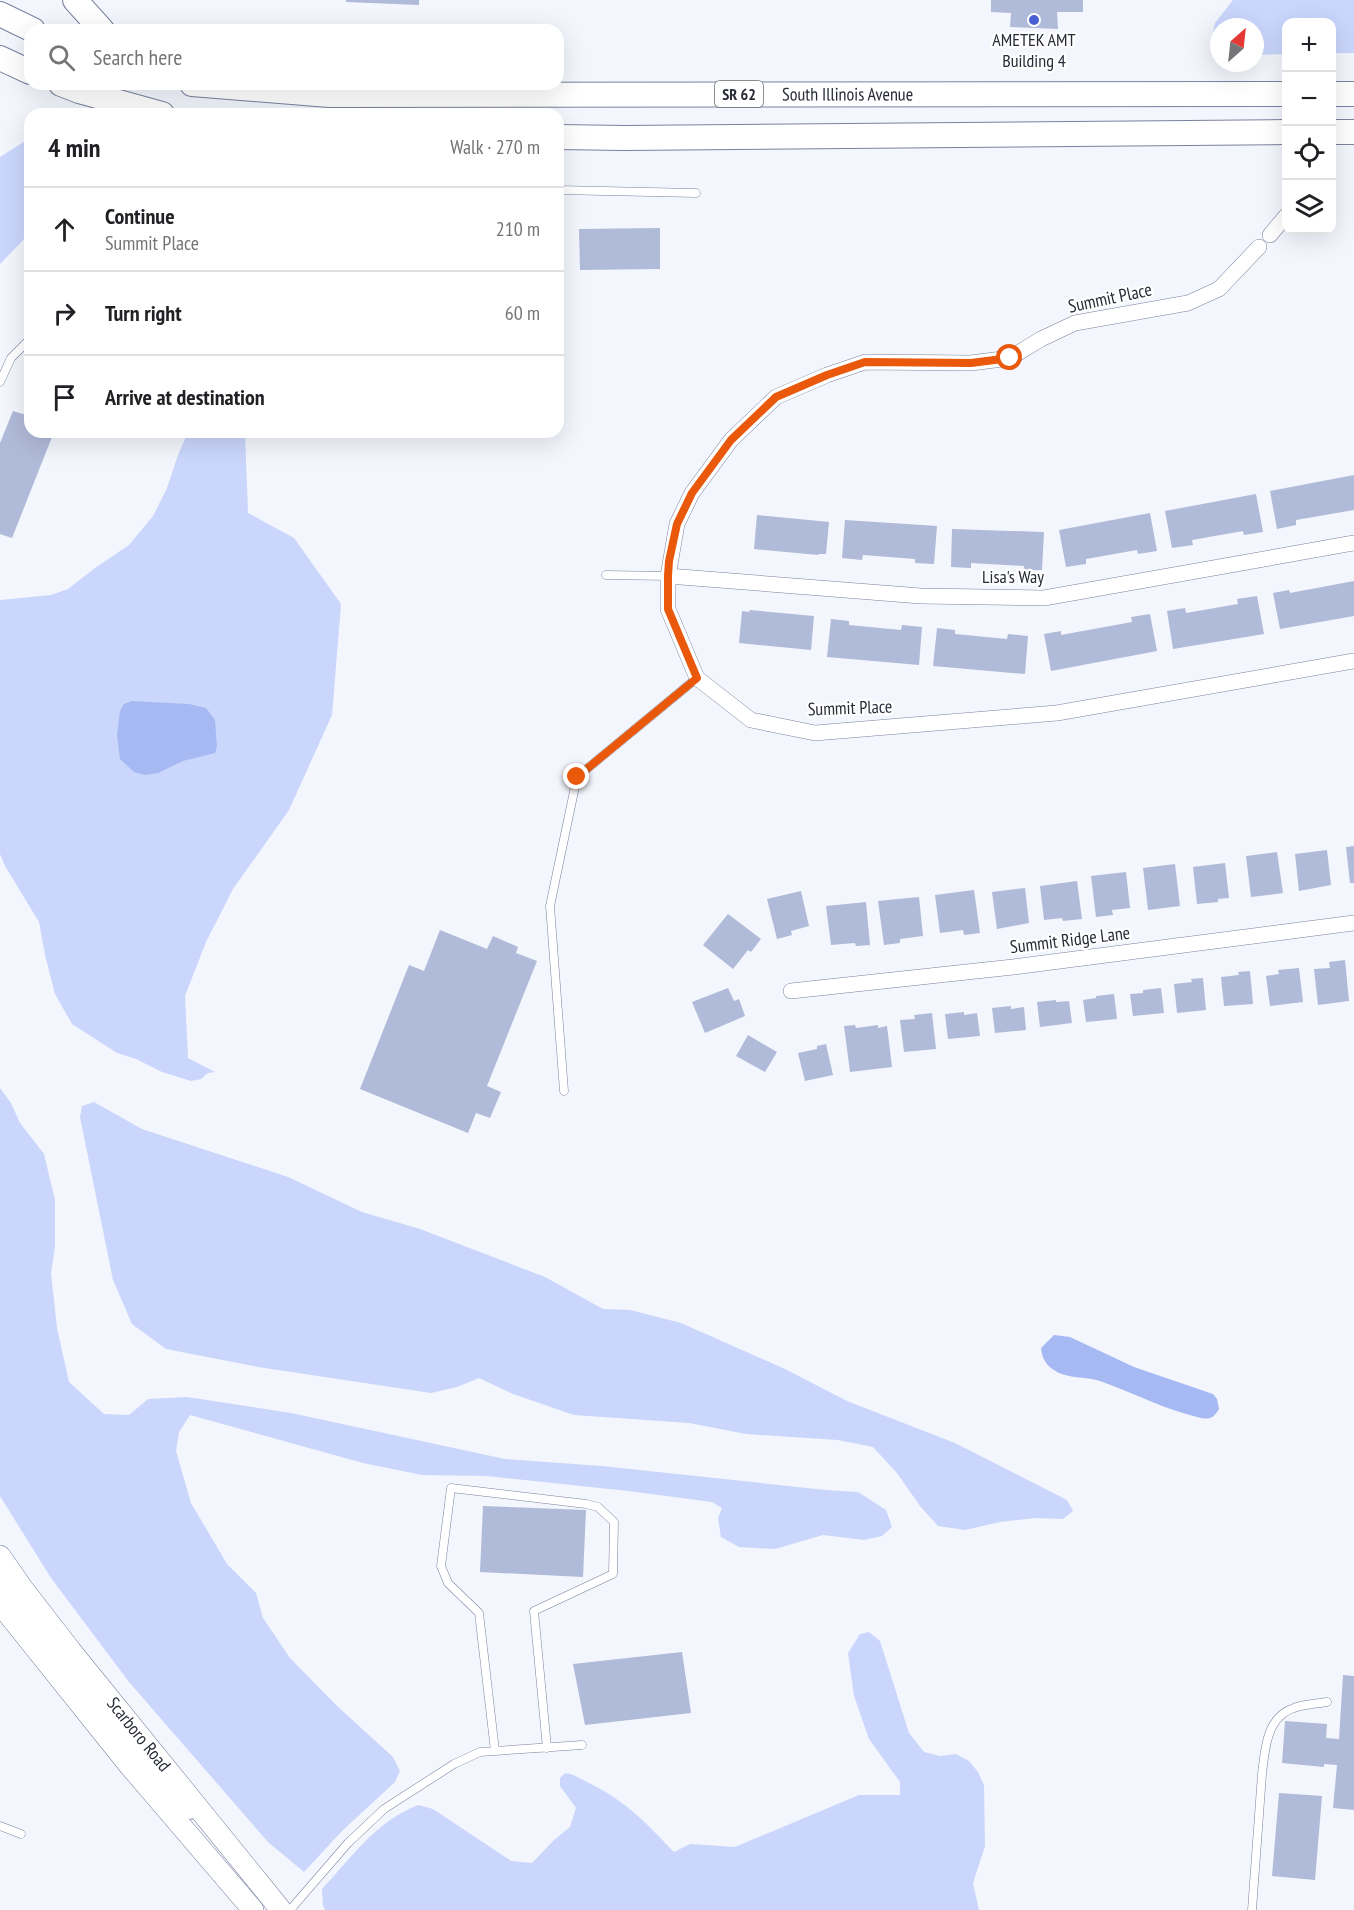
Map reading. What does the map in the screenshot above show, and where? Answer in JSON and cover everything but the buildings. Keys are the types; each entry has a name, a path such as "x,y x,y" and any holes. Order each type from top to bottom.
{"highway":[{"path":"75,0 97,24"},
{"path":"0,14 24,26"},
{"path":"0,58 24,69"},
{"path":"76,90 140,108"},
{"name":"South Illinois Avenue","path":"267,90 456,105 1171,93 1282,94"},
{"path":"1336,94 1354,94"},
{"path":"564,137 1282,132"},
{"path":"1336,132 1354,132"}],"main road":[{"name":"Scarboro Road","path":"0,1556 71,1651 281,1910"},
{"name":"Scarboro Road","path":"1,1606 122,1756 253,1910"}],"street":[{"path":"1270,235 1282,222"},
{"name":"Summit Place","path":"1259,247 1219,289 1188,303 1075,323 1041,339 1010,358 971,363 865,362 827,375 776,397 731,440 692,493 677,524 668,576 668,609 697,678 751,720 815,733 1057,712 1354,661"},
{"name":"Lisa's Way","path":"668,576 921,596 1044,598 1354,543"},
{"name":"Summit Ridge Lane","path":"791,991 1014,967 1354,923"},
{"path":"0,1580 69,1670 152,1771 250,1874"}],"lane":[{"path":"564,190 696,193"},
{"path":"0,382 11,358 24,345"},
{"path":"606,575 668,576"},
{"path":"564,1091 550,906 577,777 697,678"},
{"path":"495,1751 479,1613 447,1583 441,1566 451,1488 586,1504 598,1507 614,1522 613,1574 534,1611 547,1748"},
{"path":"1252,1910 1262,1774 1271,1728 1274,1721 1293,1708 1327,1702"},
{"path":"290,1910 348,1843 384,1809 454,1764 480,1752 582,1745"},
{"path":"0,1826 21,1834"}],"shaded area":[{"path":"1233,0 1354,0 1354,53 1336,53 1336,18 1282,18 1282,54 1264,55 1264,18 1219,18"},
{"path":"24,142 24,239 0,264 0,157"},
{"path":"185,438 245,438 248,513 294,538 341,604 332,715 289,810 233,889 206,942 185,996 188,1058 215,1072 191,1081 162,1072 136,1059 117,1053 72,1024 55,994 39,922 0,854 0,600 51,595 68,589 129,545 153,516 167,488"},
{"path":"132,701 189,704 206,708 215,720 217,747 215,753 183,761 158,773 145,775 134,772 120,759 117,736 120,711 124,704"},
{"path":"0,1088 11,1103 20,1123 44,1154 55,1200 55,1247 51,1273 57,1328 69,1382 104,1414 129,1415 148,1399 187,1397 291,1413 505,1459 602,1466 858,1492 886,1510 892,1527 882,1536 864,1540 823,1535 775,1549 739,1547 721,1537 718,1518 722,1508 712,1502 486,1476 422,1475 363,1463 190,1415 179,1432 176,1451 191,1503 227,1564 256,1593 263,1618 290,1658 336,1705 393,1757 400,1771 395,1782 342,1831 304,1872 268,1842 129,1682 51,1578 0,1496"},
{"path":"94,1102 142,1129 288,1177 362,1212 420,1229 545,1277 603,1309 630,1310 681,1323 785,1369 847,1401 955,1443 1067,1500 1073,1511 1063,1519 1036,1518 1000,1522 965,1530 938,1526 920,1506 897,1473 873,1447 838,1440 746,1434 689,1423 574,1415 513,1394 479,1378 457,1387 431,1393 258,1367 166,1349 132,1324 113,1280 80,1117 82,1106"},
{"path":"1054,1335 1070,1337 1134,1367 1213,1394 1217,1399 1219,1409 1212,1417 1201,1418 1162,1406 1100,1381 1059,1373 1046,1363 1041,1348"},
{"path":"869,1632 880,1641 909,1733 924,1752 940,1756 956,1754 969,1761 978,1772 984,1785 985,1846 973,1883 979,1910 325,1910 322,1889 376,1831 403,1812 418,1805 433,1809 511,1861 532,1863 570,1827 576,1808 560,1786 560,1778 565,1773 578,1777 615,1798 645,1822 674,1852 690,1844 735,1847 859,1795 900,1795 900,1782 869,1739 854,1696 848,1653 860,1634"}],"place":[{"name":"AMETEK AMT Building 4","path":"1034,20"}],"route":[{"path":"577,777 697,678 668,609 669,561 677,524 692,493 731,440 776,397 827,375 865,362 971,363 1010,358"}]}
